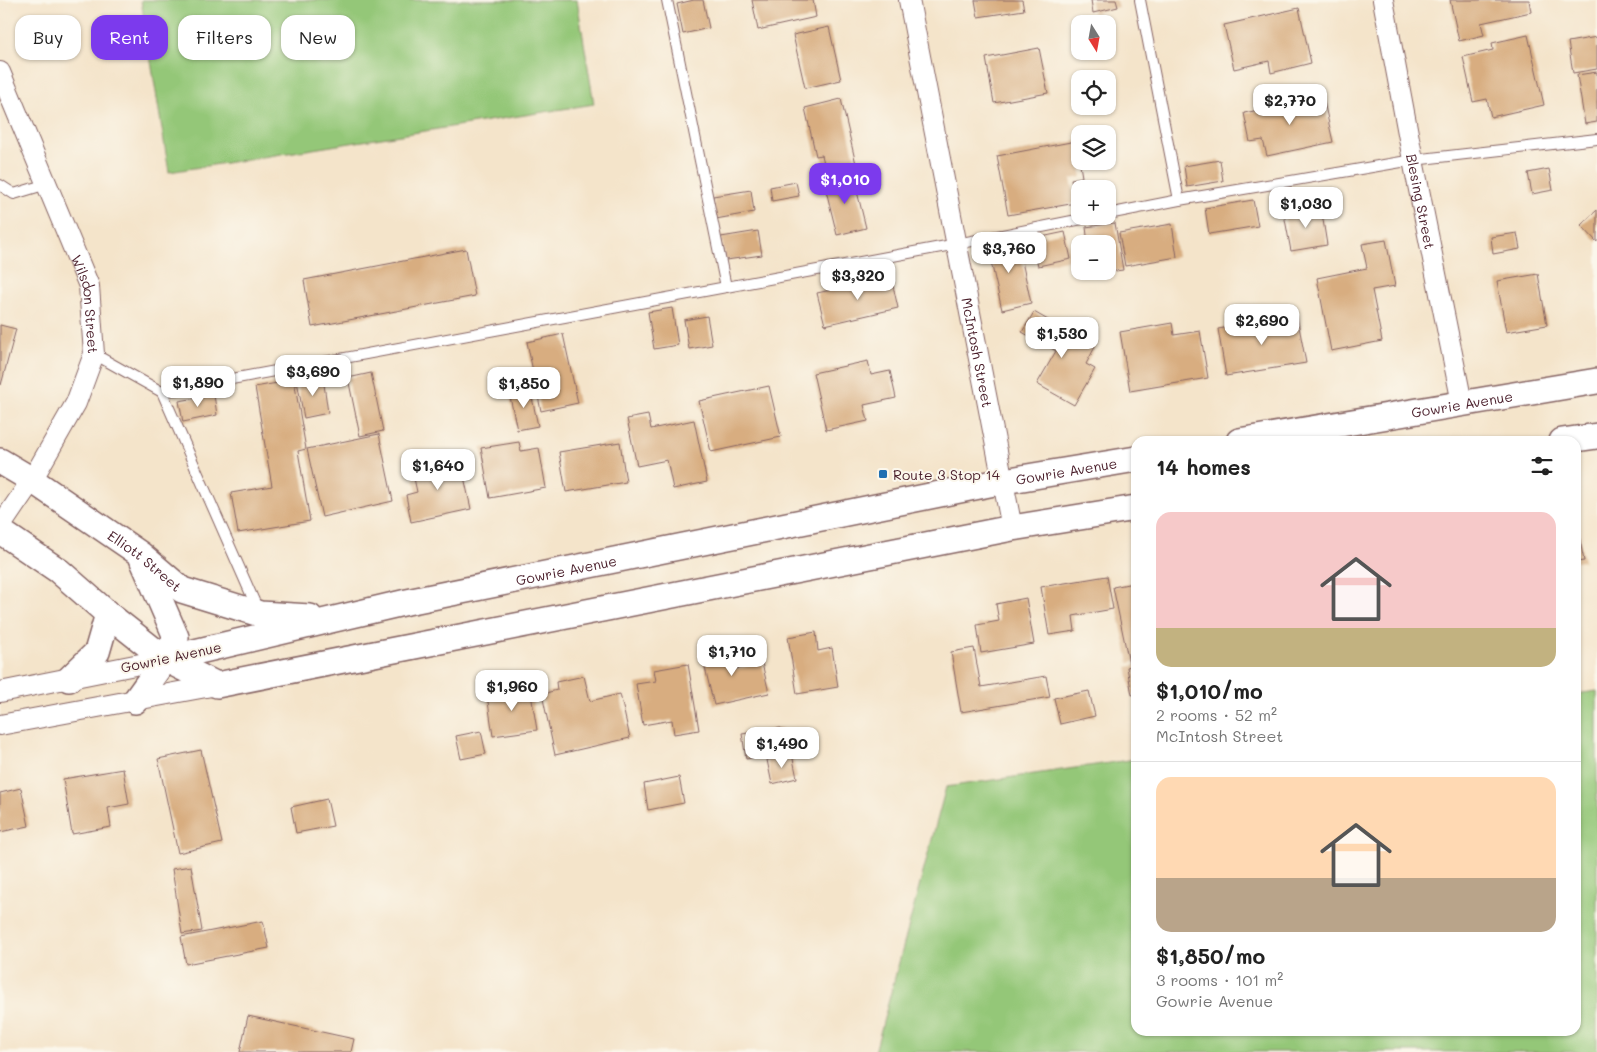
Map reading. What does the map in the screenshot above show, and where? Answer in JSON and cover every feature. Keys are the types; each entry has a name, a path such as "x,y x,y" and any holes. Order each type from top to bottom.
{"street":[{"name":"McIntosh Street","path":"908,0 1012,528"},
{"name":"Blesing Street","path":"1383,0 1462,404"},
{"name":"Wilsdon Street","path":"0,72 89,286 94,354 76,403 32,480 0,529"},
{"name":"Gowrie Avenue","path":"1268,436 1597,381"},
{"path":"1581,438 1597,436"},
{"name":"Gowrie Avenue","path":"0,692 164,659 407,602 1004,481 1131,460"},
{"name":"Elliott Street","path":"0,461 32,480 140,554 182,590 260,614 338,618"},
{"path":"0,725 218,685 1012,528 1131,509"},
{"path":"0,529 59,571 164,659 218,685"},
{"path":"135,701 164,659 176,637 140,554"},
{"path":"70,678 97,652 108,614"}],"lane":[{"path":"668,0 726,287"},
{"path":"1140,0 1179,200"},
{"path":"1116,212 1413,160 1597,139"},
{"path":"0,186 14,194 47,184"},
{"path":"162,392 1071,221"},
{"path":"94,354 162,392 260,614"}],"green space":[{"path":"141,0 577,0 594,104 169,172 151,60 168,60 168,15 143,15"},
{"path":"1597,691 1597,1052 875,1052 946,787 1131,760 1131,1036 1581,1036 1581,693"}],"building":[{"path":"703,0 709,28 683,34 677,4"},
{"path":"752,0 813,0 816,17 758,30"},
{"path":"975,0 1022,0 1024,10 978,17"},
{"path":"1091,0 1116,0 1118,7 1093,13"},
{"path":"1450,0 1529,0 1531,12 1481,23 1484,35 1459,41"},
{"path":"1299,8 1311,63 1271,73 1269,61 1234,69 1224,25"},
{"path":"829,27 841,80 805,88 793,35"},
{"path":"1528,35 1544,105 1491,117 1487,99 1473,102 1463,57 1493,50 1492,43"},
{"path":"1597,37 1597,69 1573,73 1568,42"},
{"path":"1039,48 1048,93 994,103 986,58"},
{"path":"1597,72 1597,122 1585,124 1577,75"},
{"path":"1323,97 1333,142 1267,156 1263,140 1250,142 1244,113"},
{"path":"841,99 856,164 826,172 822,155 816,156 805,108"},
{"path":"1071,142 1071,170 1081,170 1082,177 1071,179 1071,204 1008,215 997,156"},
{"path":"1220,160 1223,181 1187,187 1184,166"},
{"path":"1549,169 1553,190 1532,194 1528,173"},
{"path":"853,175 866,228 837,235 824,182"},
{"path":"796,182 799,196 772,201 770,187"},
{"path":"751,190 754,212 716,219 713,196"},
{"path":"1253,200 1258,226 1209,234 1205,208"},
{"path":"1321,207 1327,245 1291,251 1284,214"},
{"path":"1597,210 1597,242 1581,225"},
{"path":"1172,224 1177,257 1125,266 1119,233"},
{"path":"1115,225 1123,270 1116,271 1116,235 1087,235 1086,227"},
{"path":"758,231 762,255 726,260 721,237"},
{"path":"1065,232 1071,259 1038,266 1032,239"},
{"path":"1517,233 1520,249 1493,254 1491,237"},
{"path":"1017,238 1031,303 1002,310 987,244"},
{"path":"1386,240 1395,286 1372,290 1382,341 1331,351 1317,278 1367,268 1362,244"},
{"path":"466,249 475,296 312,327 304,280"},
{"path":"1538,274 1547,325 1506,332 1497,281"},
{"path":"891,277 898,308 825,325 817,293"},
{"path":"672,308 678,345 654,349 648,312"},
{"path":"1034,312 1095,347 1086,364 1095,369 1074,405 1037,384 1056,351 1022,332"},
{"path":"707,316 712,345 689,349 684,320"},
{"path":"1297,316 1306,363 1226,376 1218,329"},
{"path":"1172,323 1174,335 1200,331 1208,378 1130,391 1120,332"},
{"path":"0,325 16,329 1,385 0,385"},
{"path":"563,334 578,403 541,411 527,342"},
{"path":"868,361 871,375 890,371 896,398 864,405 868,421 826,430 813,373"},
{"path":"371,373 383,431 360,436 348,378"},
{"path":"323,377 328,413 304,418 297,381"},
{"path":"294,380 306,449 298,451 310,521 238,533 231,493 272,486 255,387"},
{"path":"769,386 781,437 711,452 699,401"},
{"path":"530,388 538,426 517,430 509,392"},
{"path":"214,395 217,415 183,422 179,401"},
{"path":"648,415 651,429 694,420 707,482 673,489 667,460 637,466 627,419"},
{"path":"379,434 393,501 322,517 307,449"},
{"path":"519,442 521,451 539,448 546,488 490,498 481,448"},
{"path":"620,442 626,482 566,492 559,452"},
{"path":"460,458 471,509 411,522 406,495 417,492 412,469"},
{"path":"1581,546 1584,561 1581,561"},
{"path":"1107,576 1113,609 1073,616 1075,631 1049,635 1041,587"},
{"path":"1131,583 1131,662 1129,663 1113,587"},
{"path":"1026,598 1034,644 981,653 977,625 999,621 996,604"},
{"path":"816,632 818,651 832,648 838,687 797,694 788,637"},
{"path":"730,645 736,669 762,663 769,693 714,705 701,651"},
{"path":"974,648 981,687 1046,676 1050,697 961,712 951,652"},
{"path":"688,664 699,730 674,734 672,720 643,725 636,684 656,681 654,670"},
{"path":"1131,666 1131,689 1127,667"},
{"path":"584,676 590,701 620,694 630,738 555,755 542,694 557,690 556,682"},
{"path":"530,688 537,730 493,736 487,695"},
{"path":"1089,691 1095,716 1060,724 1054,698"},
{"path":"781,728 785,752 746,759 742,734"},
{"path":"481,731 486,754 461,759 456,736"},
{"path":"201,750 222,843 178,853 158,759"},
{"path":"792,754 797,778 772,784 767,760"},
{"path":"123,769 129,804 108,808 111,827 72,834 63,779"},
{"path":"679,777 684,803 648,810 644,784"},
{"path":"21,788 29,826 0,832 0,793"},
{"path":"327,799 333,826 296,833 291,807"},
{"path":"191,866 202,931 182,934 172,869"},
{"path":"263,921 269,948 186,964 181,937"},
{"path":"248,1016 354,1039 351,1052 240,1052"}],"place":[{"name":"Route 3 Stop 14","path":"883,474"}]}
